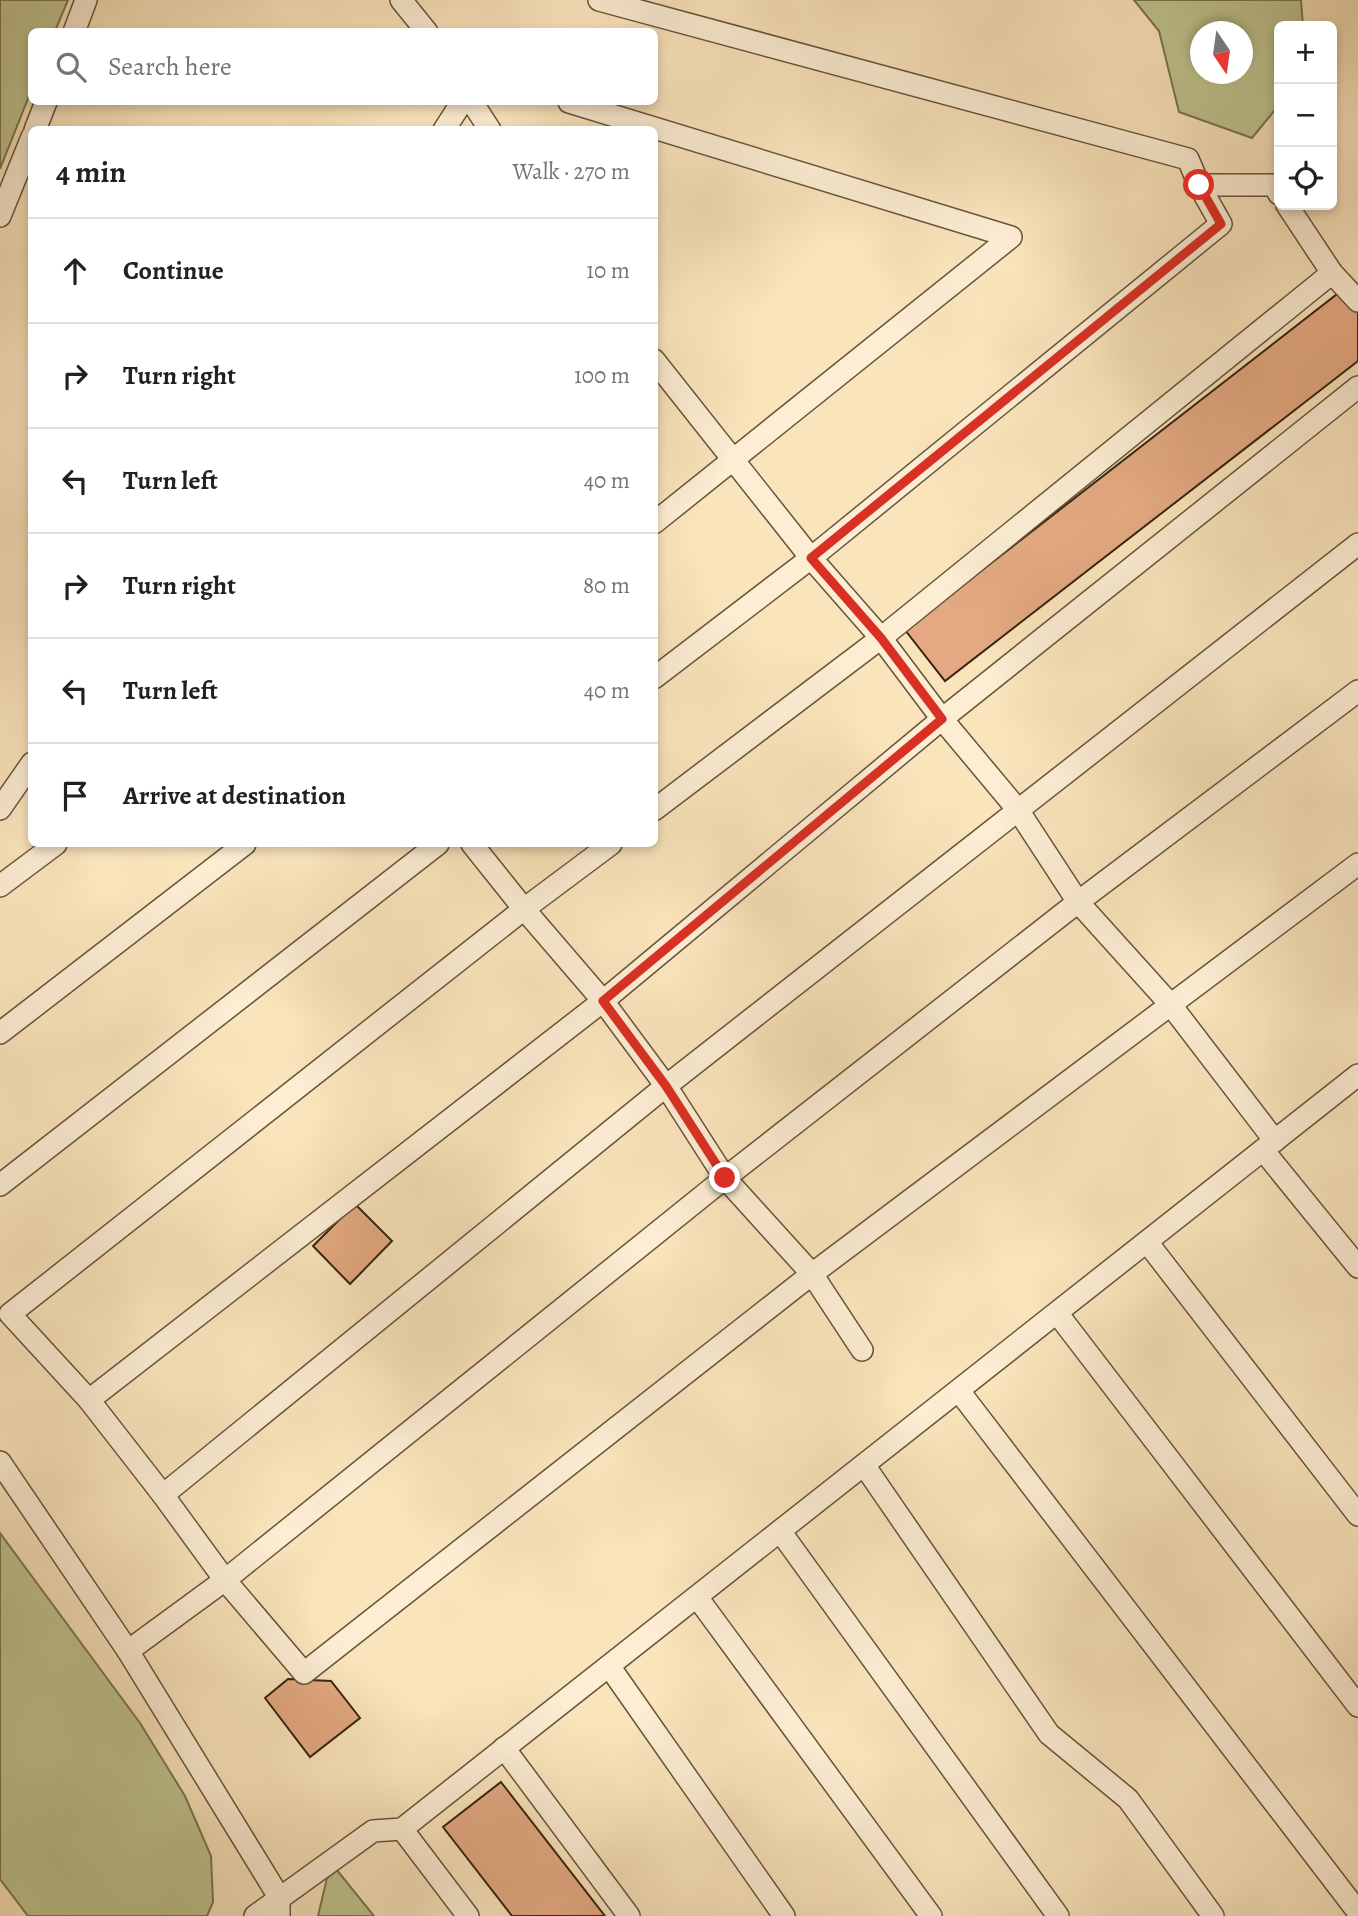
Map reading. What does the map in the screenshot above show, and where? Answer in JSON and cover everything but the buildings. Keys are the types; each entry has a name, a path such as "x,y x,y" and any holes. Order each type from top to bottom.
{"lane":[{"path":"76,28 86,0"},
{"path":"401,0 424,28"},
{"path":"600,0 1188,159 1221,224 811,558 658,675"},
{"path":"36,126 45,105"},
{"path":"447,126 460,105"},
{"path":"474,105 487,126"},
{"path":"579,105 648,126"},
{"path":"658,129 1011,237 658,520"},
{"path":"0,216 28,147"},
{"path":"1199,185 1274,186"},
{"path":"1290,210 1332,273 1358,301"},
{"path":"658,807 881,638 1332,273"},
{"path":"661,384 734,460 811,558 881,638 942,719 1017,810 1078,902 1170,1004 1358,1267"},
{"path":"89,1400 603,1001 942,719 1358,387"},
{"path":"163,1495 666,1086 1358,544"},
{"path":"128,1651 225,1580 725,1178 1078,902 1358,691"},
{"path":"0,809 28,770"},
{"path":"0,886 52,847"},
{"path":"0,1033 241,847"},
{"path":"0,1185 435,847"},
{"path":"474,847 603,1001 666,1086 725,1178 812,1274 862,1350"},
{"path":"607,847 524,909 10,1314 89,1400 225,1580 304,1673 812,1274 1358,864"},
{"path":"255,1916 279,1907 373,1830 402,1829 1269,1146 1356,1081"},
{"path":"1147,1242 1358,1515"},
{"path":"1057,1313 1358,1706"},
{"path":"959,1391 1358,1912"},
{"path":"0,1462 128,1651 279,1907"},
{"path":"864,1465 1049,1734 1128,1799 1213,1916"},
{"path":"780,1531 1058,1916"},
{"path":"696,1597 932,1916"},
{"path":"609,1666 784,1916"},
{"path":"504,1748 629,1916"},
{"path":"402,1829 468,1916"}],"green space":[{"path":"0,0 68,0 56,28 28,28 28,99 0,169"},
{"path":"1134,0 1301,0 1303,21 1274,21 1274,111 1252,138 1179,112 1159,31"},
{"path":"0,1533 140,1723 185,1796 211,1856 213,1902 207,1916 28,1916 0,1879"},
{"path":"336,1869 374,1916 318,1916 327,1878"}],"route":[{"path":"725,1178 666,1086 603,1001 942,719 881,638 811,558 1221,224 1199,185"}]}
